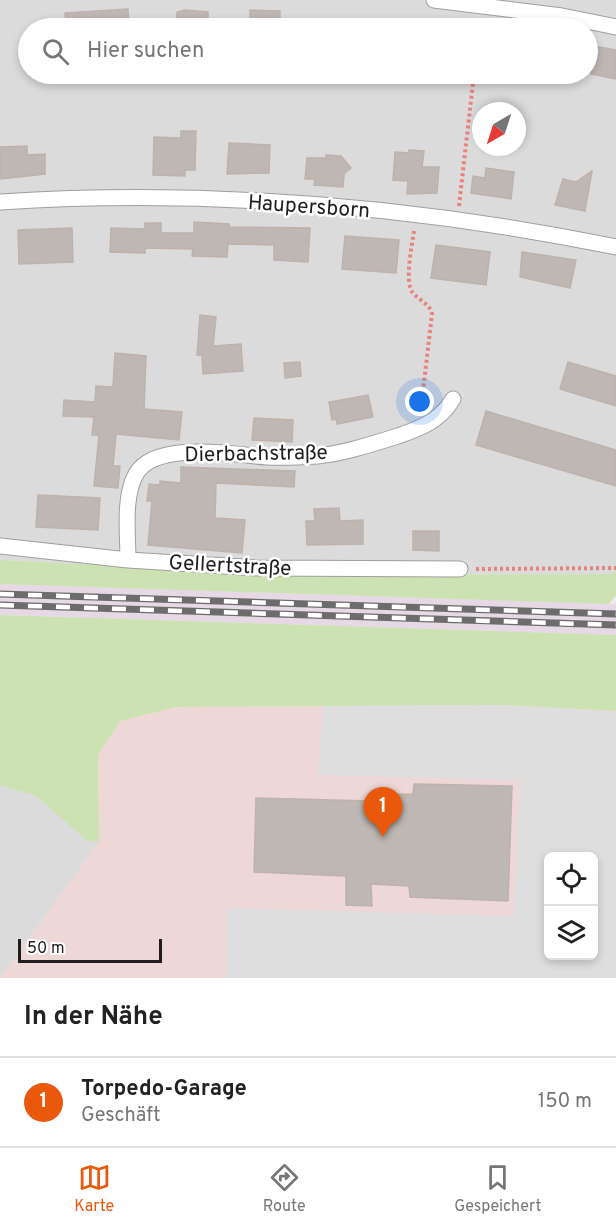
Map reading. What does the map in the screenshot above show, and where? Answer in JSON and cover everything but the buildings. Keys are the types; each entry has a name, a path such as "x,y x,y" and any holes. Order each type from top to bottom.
{"street":[{"path":"434,0 572,18"},
{"path":"598,23 616,27"},
{"name":"Haupersborn","path":"0,202 110,198 247,201 457,219 616,247"},
{"name":"Dierbachstraße","path":"128,560 129,515 133,482 142,467 154,459 212,452 268,457 321,456 386,440 419,428 438,418 453,399"},
{"name":"Gellertstraße","path":"0,546 128,560 258,568 460,569"}],"path":[{"path":"457,219 473,84"},
{"path":"415,215 408,284 412,292 429,307 432,314 419,428"},
{"path":"460,569 616,568"}],"shaded area":[{"path":"0,0 616,0 616,568 613,574 291,575 0,560"},
{"path":"0,584 616,604 616,635 0,615"},
{"path":"504,705 616,711 616,978 0,978 99,842 98,755 120,721 176,707"},
{"path":"504,705 616,712 616,978 227,978 227,908 514,916 520,780 318,775 323,706"},
{"path":"0,785 36,796 86,839 99,842 0,978"}],"green space":[{"path":"0,560 291,575 613,574 616,568 616,595 609,604 0,584"},
{"path":"0,615 616,635 616,711 504,705 176,707 120,721 98,755 99,842 86,840 36,796 0,785"}],"railway":[{"path":"0,594 616,614"},
{"path":"0,605 616,625"}],"place":[{"name":"Torpedo-Garage","path":"383,837"}]}
